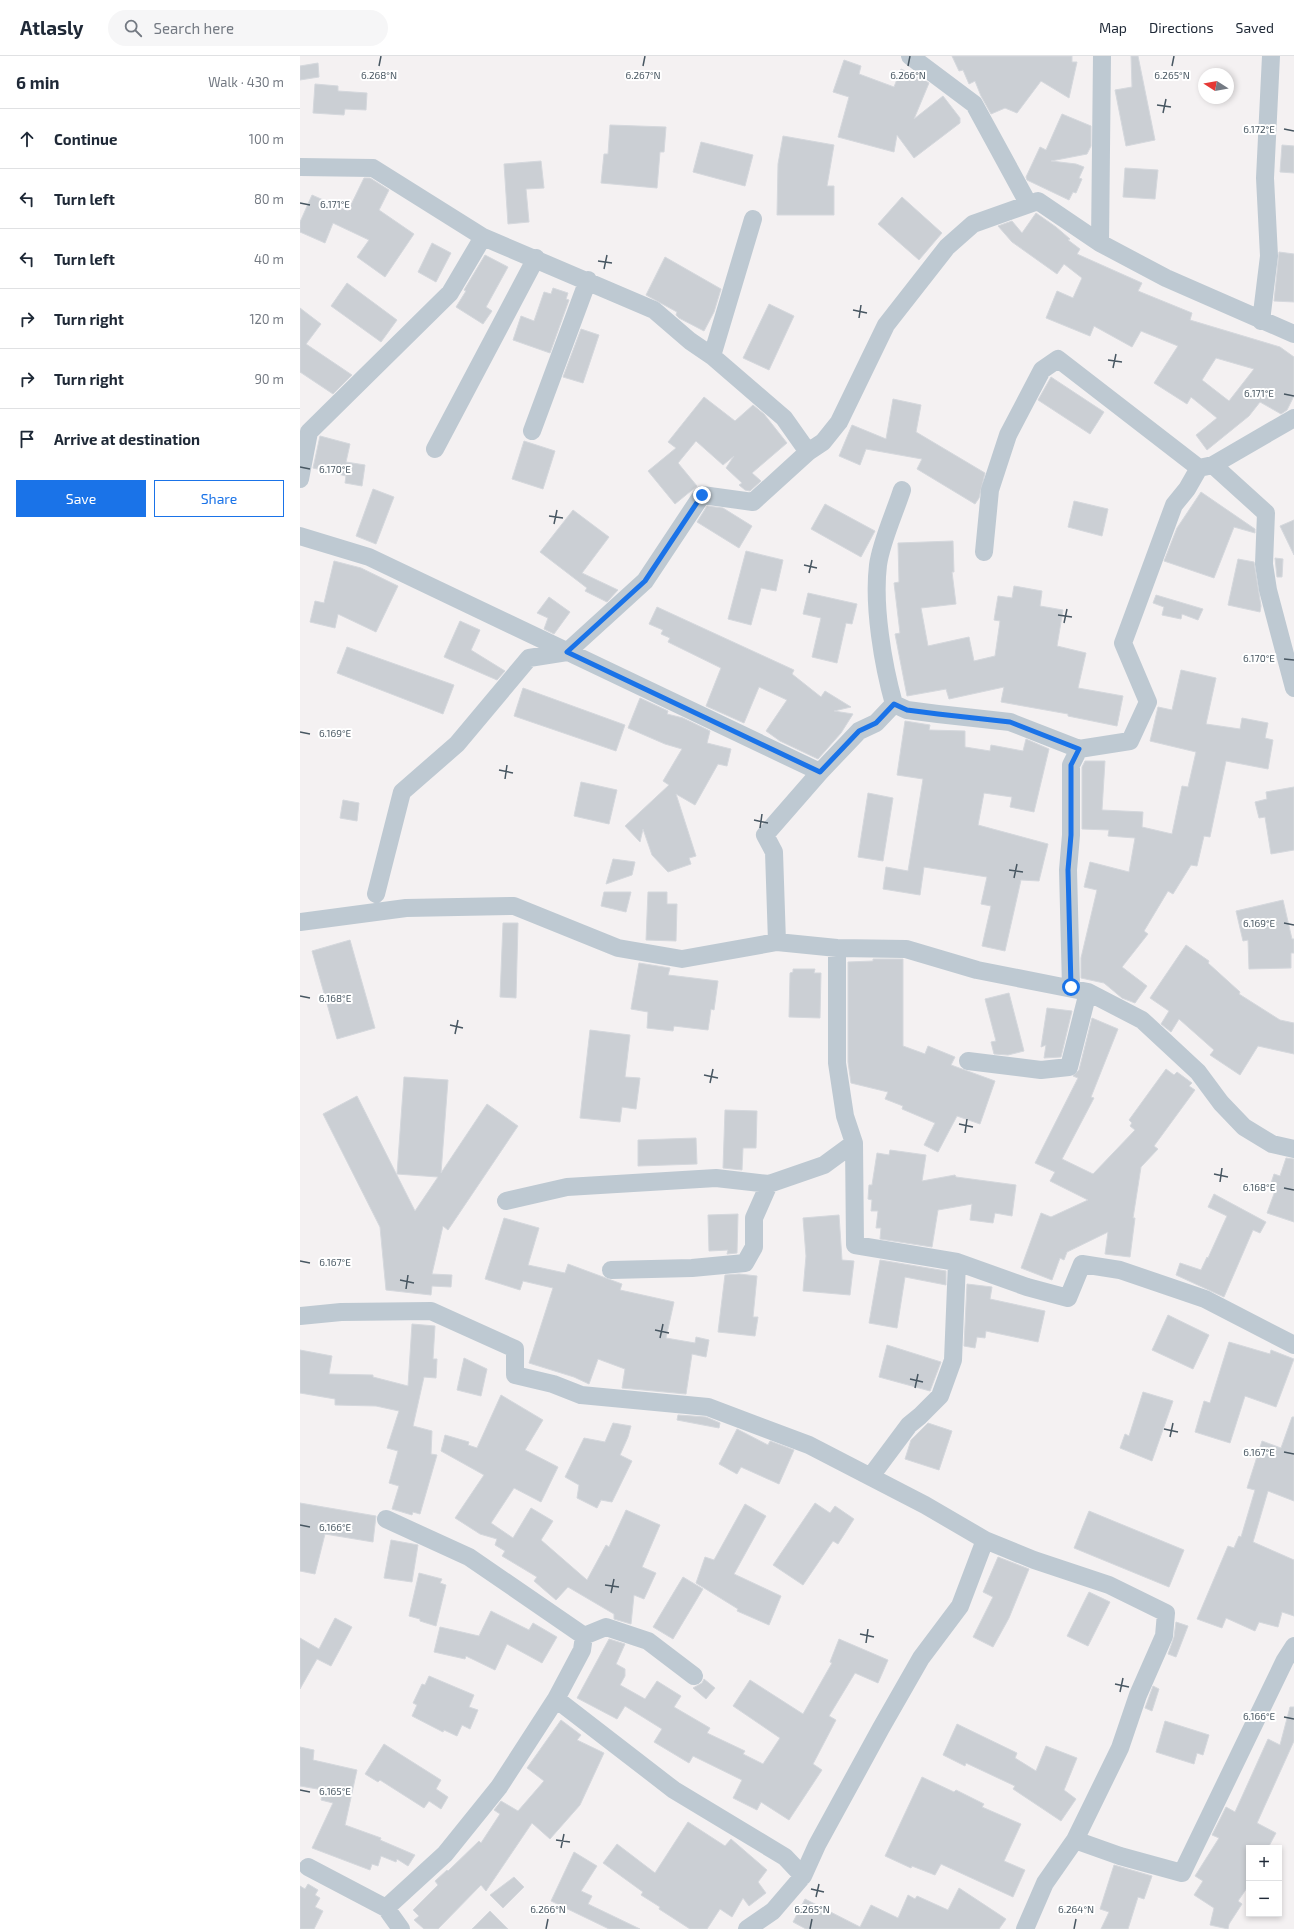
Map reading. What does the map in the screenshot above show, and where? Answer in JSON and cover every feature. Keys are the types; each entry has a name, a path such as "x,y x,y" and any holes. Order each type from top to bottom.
{"street":[{"path":"910,56 974,104 1028,204"},
{"path":"1100,243 1102,56"},
{"path":"1261,321 1269,256 1265,178 1271,56"},
{"path":"300,168 373,168 483,237 588,280 654,310 690,341 712,356 784,418 808,452"},
{"path":"376,894 402,792 457,744 528,658 567,652 645,581 702,495 753,502 808,452 823,442 839,422 886,324 947,247 974,224 1038,201 1100,243 1166,278 1261,321 1294,334"},
{"path":"712,356 753,219"},
{"path":"301,471 309,432 450,293 483,237"},
{"path":"435,449 536,258"},
{"path":"532,431 588,280"},
{"path":"984,552 990,490 1008,435 1042,370 1058,359 1206,466 1266,513 1265,571 1268,590 1294,688"},
{"path":"902,490 878,565 878,608 887,682 894,704 907,710 1010,722 1079,749 1130,741 1148,702 1123,643 1174,505 1206,466 1294,418"},
{"path":"300,536 369,557 820,772"},
{"path":"778,942 774,852 765,835 820,772 859,731 876,723 894,704"},
{"path":"968,1061 1041,1070 1069,1066 1079,989 1068,870 1071,835 1071,765 1079,749"},
{"path":"300,922 406,908 514,906 618,948 682,959 778,942 837,948 906,948 977,970 1079,989 1142,1020 1198,1072 1221,1103 1244,1127 1272,1144 1294,1150"},
{"path":"837,948 837,1063 845,1116 854,1143 855,1245 957,1262 1027,1287 1068,1298 1082,1264 1120,1270 1205,1299 1294,1345"},
{"path":"506,1201 567,1187 716,1178 769,1184 824,1165 854,1143"},
{"path":"611,1270 692,1268 745,1263 754,1247 754,1218 769,1184"},
{"path":"870,1476 909,1425 940,1396 953,1360 957,1262"},
{"path":"300,1316 341,1312 431,1311 515,1349 515,1375 553,1384 581,1395 708,1407 809,1445 870,1476 985,1540 1034,1560 1109,1585 1166,1613 1164,1636 1138,1695 1120,1748 1075,1840 1045,1883 1024,1929"},
{"path":"386,1519 469,1557 584,1636"},
{"path":"747,1929 773,1911 803,1876 817,1845 921,1658 960,1606 985,1540"},
{"path":"584,1636 606,1627 648,1641 694,1676"},
{"path":"386,1908 450,1848 499,1787 556,1699 582,1650 584,1636"},
{"path":"1075,1840 1120,1856 1182,1873 1285,1660 1294,1646"},
{"path":"556,1699 674,1790 785,1857 803,1876"},
{"path":"308,1867 386,1908 401,1929"}],"building":[{"path":"952,56 1072,56 1072,62 1077,62 1069,98 1041,81 1017,113 1005,108 991,114 975,81 969,84 963,70 959,71"},
{"path":"1131,56 1138,56 1155,140 1126,146 1115,90 1132,87"},
{"path":"844,60 861,66 859,74 894,87 901,69 921,78 929,83 914,119 943,96 960,118 960,123 914,158 897,135 894,152 838,137 849,97 833,92"},
{"path":"318,63 319,77 300,80 300,66"},
{"path":"315,84 338,86 338,91 367,93 366,110 345,109 344,115 313,113"},
{"path":"1062,114 1091,126 1091,146 1087,154 1051,161 1076,164 1084,167 1079,178 1082,179 1076,193 1073,192 1069,200 1027,180 1026,177 1040,147 1046,150"},
{"path":"610,125 666,127 664,152 660,152 657,188 601,183 604,154 608,154"},
{"path":"783,136 834,145 827,186 834,186 834,215 777,215 778,164"},
{"path":"701,142 753,155 745,186 693,172"},
{"path":"1282,145 1294,146 1294,173 1280,172"},
{"path":"541,161 544,188 526,189 529,222 508,224 504,164"},
{"path":"1125,168 1158,170 1155,199 1123,197"},
{"path":"364,178 370,178 389,190 379,210 414,234 385,277 357,257 369,240 333,223 325,243 300,232 300,222 312,195 348,211"},
{"path":"902,197 942,233 919,260 878,224"},
{"path":"1036,213 1056,227 1070,239 1068,240 1080,249 1077,254 1142,283 1138,291 1192,313 1190,320 1280,347 1294,357 1294,396 1287,410 1281,414 1260,402 1249,416 1207,450 1196,435 1217,418 1191,397 1187,404 1154,383 1178,346 1141,331 1132,347 1094,326 1090,336 1046,318 1057,291 1073,298 1082,278 1064,264 1057,274 1012,242 998,226 1012,221 1022,233","holes":["1216,358 1254,369 1229,401 1202,380"]},
{"path":"432,243 451,253 436,282 418,272"},
{"path":"1279,252 1294,254 1294,302 1274,301"},
{"path":"485,255 508,267 486,307 492,311 483,324 456,307 466,291 464,290"},
{"path":"665,257 721,289 714,312 704,331 679,318 676,315 677,312 646,295"},
{"path":"347,283 397,320 381,342 331,306"},
{"path":"553,288 568,293 566,299 569,300 550,353 513,340 521,316 534,321 544,292 551,294"},
{"path":"769,304 794,316 769,370 743,358"},
{"path":"300,308 321,324 306,344 352,375 333,394 300,372"},
{"path":"581,329 599,335 583,383 563,377"},
{"path":"1051,377 1104,412 1090,434 1038,400"},
{"path":"704,397 735,421 753,405 764,414 787,443 752,473 761,481 750,491 745,490 739,485 742,483 726,468 734,456 723,465 696,441 678,463 697,486 675,504 648,471 676,448 668,442"},
{"path":"893,399 921,405 916,432 985,473 979,498 975,504 917,469 922,459 866,449 860,465 839,456 852,425 886,439"},
{"path":"320,436 350,444 346,462 365,465 362,486 345,483 346,476 313,468"},
{"path":"524,441 555,451 543,489 512,479"},
{"path":"373,489 394,497 376,544 356,536"},
{"path":"1201,492 1255,529 1255,533 1234,527 1214,578 1164,561 1177,528"},
{"path":"1074,501 1108,509 1102,536 1068,527"},
{"path":"825,504 875,531 861,557 811,529"},
{"path":"707,506 723,508 752,526 739,548 697,522"},
{"path":"573,510 609,537 582,573 618,590 607,602 585,591 587,588 540,552"},
{"path":"1294,520 1294,555 1280,526"},
{"path":"953,541 954,572 952,572 956,604 921,608 928,646 969,637 974,661 995,656 1000,621 994,620 998,596 1012,598 1014,586 1042,591 1040,606 1063,610 1057,646 1086,653 1078,688 1123,696 1117,726 1068,716 1068,714 1001,702 1004,687 949,699 946,689 907,696 895,634 900,633 894,583 899,582 898,543"},
{"path":"746,551 783,560 776,591 761,588 751,625 728,619"},
{"path":"1275,558 1283,559 1282,577 1277,577"},
{"path":"1238,559 1254,562 1261,606 1260,612 1228,605"},
{"path":"334,561 361,568 398,586 376,632 338,614 335,628 310,622 315,601 324,603"},
{"path":"808,593 857,604 852,624 846,623 837,663 812,657 821,618 803,614"},
{"path":"1156,595 1203,609 1198,620 1182,614 1181,619 1162,615 1164,607 1153,603"},
{"path":"549,597 570,612 554,634 544,629 548,618 537,613"},
{"path":"657,607 794,670 792,674 821,697 825,691 851,707 834,711 853,714 841,733 818,759 780,741 766,731 787,700 759,687 744,723 706,706 721,668 668,642 670,638 661,634 663,630 649,624"},
{"path":"460,621 480,630 471,650 505,671 497,680 444,657"},
{"path":"347,647 454,685 443,714 337,673"},
{"path":"1181,670 1216,678 1206,724 1240,729 1242,718 1268,723 1265,738 1273,740 1268,769 1226,761 1210,837 1204,836 1197,866 1191,865 1173,894 1168,891 1144,931 1148,934 1122,967 1147,986 1135,1003 1122,998 1104,983 1081,978 1081,958 1097,890 1084,887 1090,862 1129,872 1135,838 1108,836 1109,830 1082,829 1082,767 1085,761 1105,761 1102,810 1143,812 1142,827 1172,834 1182,786 1188,787 1196,752 1150,741 1158,707 1172,710"},
{"path":"523,688 625,725 616,751 514,716"},
{"path":"640,698 668,711 667,714 683,718 710,731 707,743 731,749 727,766 718,764 695,805 676,794 696,856 689,858 691,864 668,872 652,855 643,829 640,842 625,826 669,785 663,781 682,749 665,744 628,728"},
{"path":"905,721 930,725 929,730 965,731 965,747 990,751 991,745 1023,751 1026,739 1049,749 1034,812 1010,807 1012,797 984,793 978,825 1048,844 1039,881 1021,880 1005,951 982,946 991,906 981,904 987,877 924,867 920,895 883,889 886,867 908,871 923,779 897,775"},
{"path":"581,782 617,790 609,824 574,816"},
{"path":"1294,787 1294,850 1271,854 1265,817 1259,818 1255,802 1267,799 1266,792"},
{"path":"868,793 893,798 883,861 858,857"},
{"path":"343,800 359,803 357,821 340,818"},
{"path":"613,859 635,862 632,875 606,884"},
{"path":"604,892 631,892 626,912 601,906"},
{"path":"648,892 667,892 667,904 677,904 676,941 646,940"},
{"path":"1283,900 1292,939 1294,939 1294,953 1291,953 1291,968 1249,969 1248,940 1243,941 1236,911"},
{"path":"503,923 518,923 516,998 500,997"},
{"path":"350,940 375,1028 337,1039 312,951"},
{"path":"1186,945 1209,961 1208,963 1240,992 1239,994 1280,1020 1294,1023 1294,1054 1258,1046 1240,1075 1210,1055 1214,1050 1179,1019 1171,1032 1161,1024 1169,1011 1150,998"},
{"path":"873,959 903,959 903,1046 925,1054 928,1046 955,1057 951,1065 995,1081 980,1124 957,1116 938,1152 924,1145 935,1123 902,1109 903,1106 885,1099 888,1092 851,1083 848,1062 848,962 873,961"},
{"path":"639,963 670,968 668,975 718,981 714,1010 711,1009 708,1030 674,1026 673,1031 647,1028 648,1012 631,1009"},
{"path":"793,969 815,969 814,973 821,973 820,1018 789,1017 790,973 793,972"},
{"path":"1009,993 1024,1051 1008,1055 994,1054 991,1042 996,1041 985,999"},
{"path":"1047,1008 1072,1011 1061,1057 1044,1058 1046,1045 1041,1047"},
{"path":"1092,1018 1118,1029 1091,1097 1094,1098 1062,1159 1093,1174 1135,1130 1130,1126 1132,1123 1129,1120 1166,1069 1174,1075 1177,1072 1192,1083 1189,1086 1195,1090 1154,1146 1158,1149 1141,1167 1133,1218 1135,1218 1130,1257 1105,1254 1108,1232 1067,1252 1064,1260 1060,1258 1052,1280 1021,1268 1041,1213 1051,1217 1088,1200 1050,1181 1055,1172 1035,1163 1078,1078 1073,1076 1079,1070"},
{"path":"590,1030 630,1035 625,1077 640,1078 636,1109 622,1107 620,1122 580,1118"},
{"path":"404,1077 448,1080 441,1173 487,1104 518,1126 448,1230 443,1226 432,1274 452,1275 451,1287 432,1286 431,1295 386,1290 380,1227 323,1114 357,1096 415,1211 438,1177 397,1174"},
{"path":"725,1110 757,1111 756,1148 743,1148 742,1170 723,1168"},
{"path":"696,1138 697,1164 638,1166 638,1140"},
{"path":"890,1150 926,1155 922,1181 955,1175 956,1177 1016,1185 1012,1216 995,1213 993,1223 970,1220 972,1204 938,1210 932,1247 880,1239 881,1228 876,1228 878,1211 871,1211 872,1200 868,1199 869,1185 872,1185 877,1153 889,1155"},
{"path":"1286,1158 1294,1159 1294,1222 1267,1213 1275,1191 1269,1189 1274,1174 1280,1176"},
{"path":"1214,1194 1266,1222 1260,1233 1253,1230 1224,1297 1176,1275 1180,1263 1201,1270 1207,1257 1208,1258 1227,1216 1208,1207"},
{"path":"738,1214 737,1253 727,1254 728,1250 709,1251 708,1215"},
{"path":"839,1215 842,1260 854,1261 850,1295 803,1291 806,1256 803,1218"},
{"path":"504,1218 539,1228 528,1265 565,1273 568,1264 622,1284 620,1290 674,1302 666,1338 695,1343 696,1337 709,1340 706,1357 692,1354 686,1394 622,1388 625,1369 598,1359 589,1384 574,1377 529,1363 553,1288 523,1281 520,1290 485,1279"},
{"path":"880,1260 946,1271 946,1285 905,1277 897,1328 869,1323"},
{"path":"739,1274 757,1276 753,1317 758,1317 755,1336 718,1332 725,1275"},
{"path":"967,1284 992,1287 990,1299 1045,1311 1038,1342 986,1331 985,1338 977,1337 975,1348 964,1346"},
{"path":"1168,1315 1209,1335 1193,1369 1152,1350"},
{"path":"412,1324 435,1326 433,1359 437,1359 436,1378 424,1377 413,1426 432,1431 431,1454 437,1455 420,1514 413,1512 412,1515 392,1509 399,1486 389,1483 398,1451 387,1448 399,1411 376,1406 335,1405 335,1399 300,1393 300,1350 332,1356 329,1374 373,1375 373,1377 408,1386"},
{"path":"1229,1342 1270,1354 1271,1350 1294,1359 1276,1407 1245,1396 1230,1443 1195,1432 1204,1401 1210,1403"},
{"path":"887,1345 941,1362 930,1391 879,1377"},
{"path":"464,1358 487,1369 481,1396 457,1390"},
{"path":"1143,1392 1173,1401 1152,1461 1120,1448 1125,1434 1129,1436"},
{"path":"501,1395 543,1420 525,1450 558,1467 541,1502 514,1488 491,1523 513,1538 531,1508 553,1521 541,1540 587,1580 606,1545 609,1547 626,1510 660,1525 642,1567 656,1573 644,1599 634,1595 631,1624 614,1619 614,1614 568,1587 556,1600 534,1581 537,1577 502,1556 505,1551 495,1545 497,1539 480,1534 455,1518 484,1475 441,1451 445,1435 469,1442 468,1445 477,1448"},
{"path":"678,1415 706,1417 720,1423 719,1428 677,1420"},
{"path":"1292,1417 1294,1417 1294,1501 1268,1491 1253,1542 1294,1560 1294,1616 1282,1612 1278,1627 1259,1622 1255,1631 1226,1618 1222,1628 1197,1619 1228,1546 1234,1548 1239,1536 1241,1537 1255,1490 1247,1488 1262,1441 1281,1448"},
{"path":"613,1423 631,1426 620,1455 632,1461 612,1502 601,1500 597,1508 577,1498 579,1485 565,1477 584,1438 605,1442"},
{"path":"928,1423 952,1431 939,1470 905,1459 911,1440"},
{"path":"737,1429 768,1445 770,1441 794,1450 779,1484 741,1467 737,1474 719,1464"},
{"path":"300,1503 376,1516 373,1542 325,1534 315,1574 300,1571"},
{"path":"815,1503 830,1513 835,1506 854,1519 838,1544 833,1541 803,1585 773,1565"},
{"path":"745,1504 766,1516 734,1574 781,1596 769,1625 737,1611 738,1609 696,1583 705,1557 714,1560"},
{"path":"1089,1511 1184,1550 1169,1587 1074,1548"},
{"path":"391,1540 418,1545 412,1582 384,1578"},
{"path":"998,1557 1029,1569 1009,1618 993,1647 973,1637 993,1597 983,1592"},
{"path":"419,1573 442,1579 440,1583 446,1585 436,1626 409,1616"},
{"path":"683,1577 703,1589 673,1639 653,1627"},
{"path":"1089,1592 1110,1602 1088,1646 1067,1636"},
{"path":"491,1611 529,1630 533,1623 557,1637 542,1663 507,1644 495,1670 466,1656 465,1659 434,1652 440,1627 479,1636"},
{"path":"335,1618 352,1627 331,1666 317,1659 300,1689 300,1638 319,1649"},
{"path":"1176,1622 1188,1626 1176,1657 1168,1654 1174,1637"},
{"path":"609,1639 625,1644 616,1664 625,1669 625,1676 620,1685 645,1699 657,1681 681,1696 674,1707 710,1728 707,1733 745,1751 743,1754 763,1764 780,1738 733,1706 750,1680 803,1714 832,1663 830,1662 839,1639 888,1660 878,1683 855,1673 829,1716 836,1720 813,1764 822,1770 789,1820 761,1802 757,1810 733,1798 742,1780 693,1756 689,1763 654,1742 662,1729 625,1706 617,1719 577,1698"},
{"path":"429,1676 474,1695 469,1707 478,1710 470,1729 462,1725 457,1736 444,1730 443,1732 412,1716 417,1705 413,1703 422,1684 425,1685"},
{"path":"704,1679 715,1688 706,1699 693,1688 702,1683"},
{"path":"1153,1686 1159,1689 1152,1711 1145,1708"},
{"path":"1290,1707 1294,1707 1294,1741 1257,1823 1276,1833 1270,1845 1246,1845 1246,1889 1238,1901 1242,1904 1229,1924 1228,1929 1210,1925 1214,1908 1194,1895 1203,1881 1195,1876 1219,1838 1212,1835 1226,1807 1235,1812 1268,1739 1280,1745"},
{"path":"561,1720 581,1735 577,1740 604,1753 580,1805 550,1839 532,1823 486,1891 481,1885 438,1929 424,1929 414,1920 419,1916 413,1910 438,1885 435,1881 447,1870 448,1871 479,1841 481,1843 500,1814 494,1810 501,1801 518,1811 544,1781 527,1768"},
{"path":"1165,1721 1209,1735 1203,1755 1197,1753 1194,1764 1156,1752"},
{"path":"957,1724 1017,1753 1015,1758 1036,1771 1046,1746 1077,1758 1064,1790 1076,1799 1061,1821 1013,1789 1015,1786 966,1763 965,1766 943,1755"},
{"path":"384,1744 441,1780 436,1789 448,1797 441,1809 429,1801 424,1808 380,1780 378,1782 365,1774"},
{"path":"300,1747 314,1750 313,1760 357,1770 345,1825 381,1838 380,1840 415,1855 408,1866 397,1859 396,1862 381,1856 378,1866 372,1864 370,1870 312,1848 333,1803 321,1800 323,1790 300,1786"},
{"path":"922,1777 954,1792 956,1790 984,1804 982,1807 1021,1824 1004,1861 1025,1870 1013,1897 941,1864 935,1875 912,1866 911,1868 885,1856"},
{"path":"688,1822 725,1846 731,1839 767,1870 758,1882 766,1893 749,1906 743,1898 732,1917 720,1909 707,1929 690,1929 659,1909 660,1907 641,1895 643,1892 603,1863 617,1844 655,1873"},
{"path":"574,1852 597,1866 581,1891 592,1896 588,1904 640,1929 609,1929 551,1901"},
{"path":"1114,1865 1152,1876 1144,1899 1138,1897 1128,1929 1101,1929 1109,1912 1100,1909"},
{"path":"514,1877 524,1887 503,1908 490,1895"},
{"path":"308,1884 318,1890 315,1895 320,1898 315,1907 323,1911 314,1929 300,1929 300,1886 305,1889"},
{"path":"959,1888 1006,1919 999,1929 806,1929 793,1922 805,1899 860,1927 871,1905 898,1918 908,1895 915,1899 917,1896 948,1910"},
{"path":"490,1911 508,1929 472,1929"}],"route":[{"path":"702,495 645,581 567,652 820,772 859,731 876,723 894,704 907,710 1010,722 1079,749 1071,765 1071,835 1068,870 1071,987"}]}
